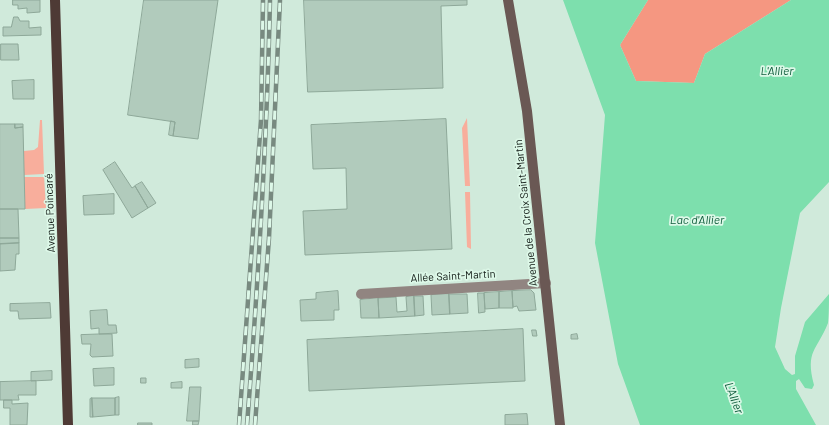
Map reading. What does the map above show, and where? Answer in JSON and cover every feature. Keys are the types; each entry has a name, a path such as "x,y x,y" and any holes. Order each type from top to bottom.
{"main road":[{"name":"Avenue Poincaré","path":"55,0 68,425"}],"street":[{"name":"Avenue de la Croix Saint-Martin","path":"508,0 527,111 560,425"},
{"name":"Allée Saint-Martin","path":"361,294 546,283"}],"shaded area":[{"path":"648,0 791,0 705,54 694,83 636,81 620,45"},
{"path":"467,118 470,186 465,186 462,128"},
{"path":"40,120 42,120 44,174 24,175 24,151 34,150 38,147"},
{"path":"24,177 44,177 46,208 25,209"},
{"path":"465,192 470,192 471,249 467,247"}],"water":[{"name":"Lac d'Allier","path":"563,0 648,0 620,45 636,81 694,83 705,54 791,0 829,0 829,182 800,213 781,308 775,347 785,369 792,375 795,374 795,356 805,322 829,294 828,323 812,357 811,364 814,385 812,389 805,388 799,379 796,381 796,389 816,425 640,425 618,364 595,243 605,115"}],"building":[{"path":"13,0 40,0 40,12 27,13 27,8 18,9 18,5 13,5"},
{"path":"144,0 218,0 198,139 173,136 175,122 128,115"},
{"path":"304,0 467,0 467,5 441,6 443,88 308,92"},
{"path":"14,17 18,17 20,21 29,21 29,28 41,27 41,35 3,36 3,27 11,27"},
{"path":"1,44 18,44 19,60 1,60"},
{"path":"34,80 34,99 13,99 12,81"},
{"path":"446,119 452,249 305,255 303,211 347,209 346,168 313,169 311,125"},
{"path":"171,121 175,122 173,136 169,135"},
{"path":"0,124 15,124 15,128 23,127 25,209 0,209"},
{"path":"15,124 23,124 23,127 15,128"},
{"path":"115,162 132,188 135,186 148,208 132,218 103,170"},
{"path":"142,182 156,203 148,208 135,186"},
{"path":"114,194 114,214 84,215 83,196"},
{"path":"0,209 18,209 19,238 0,238"},
{"path":"0,238 19,238 19,243 0,244"},
{"path":"19,243 19,254 16,254 15,270 0,271 0,244"},
{"path":"531,290 534,293 536,310 519,311 517,306 513,307 512,291"},
{"path":"338,291 339,310 334,310 334,320 301,321 300,300 316,299 316,293"},
{"path":"512,291 513,308 499,308 499,292"},
{"path":"499,292 499,308 485,309 484,293"},
{"path":"478,293 484,293 485,312 479,313"},
{"path":"449,294 450,314 432,315 431,295"},
{"path":"449,294 467,294 468,313 450,314"},
{"path":"414,296 423,296 424,315 415,316"},
{"path":"414,296 415,316 379,318 378,298 396,297 397,312 407,311 406,297"},
{"path":"378,298 379,318 361,318 360,300"},
{"path":"50,303 51,318 19,319 18,311 10,311 10,304"},
{"path":"107,310 108,325 116,325 117,333 99,334 99,328 91,329 90,311"},
{"path":"523,329 525,381 309,391 307,340"},
{"path":"532,330 536,330 537,336 533,336"},
{"path":"112,334 113,356 92,357 90,355 91,344 82,344 81,335"},
{"path":"577,334 578,339 571,339 571,335"},
{"path":"199,359 199,367 185,368 185,360"},
{"path":"114,368 114,385 94,386 93,369"},
{"path":"52,371 52,380 31,381 31,372"},
{"path":"141,378 146,378 146,383 141,383"},
{"path":"36,381 36,395 18,395 19,400 0,400 0,382"},
{"path":"182,382 182,388 171,388 171,383"},
{"path":"190,387 201,387 199,421 187,421"},
{"path":"119,397 119,415 115,415 115,398"},
{"path":"92,398 93,417 90,417 90,399"},
{"path":"92,398 115,398 115,415 93,417"},
{"path":"4,400 12,400 12,404 28,403 27,425 10,425 10,408 4,408"},
{"path":"527,414 528,425 505,425 505,415"},
{"path":"193,421 199,421 198,425 193,425"},
{"path":"138,423 152,423 152,425 138,425"}],"railway":[{"path":"239,425 261,120 263,0"},
{"path":"247,425 262,213 270,0"},
{"path":"255,425 269,238 280,0"}],"water label":[{"name":"L'Allier","path":"777,71"},
{"name":"L'Allier","path":"734,398"}]}
